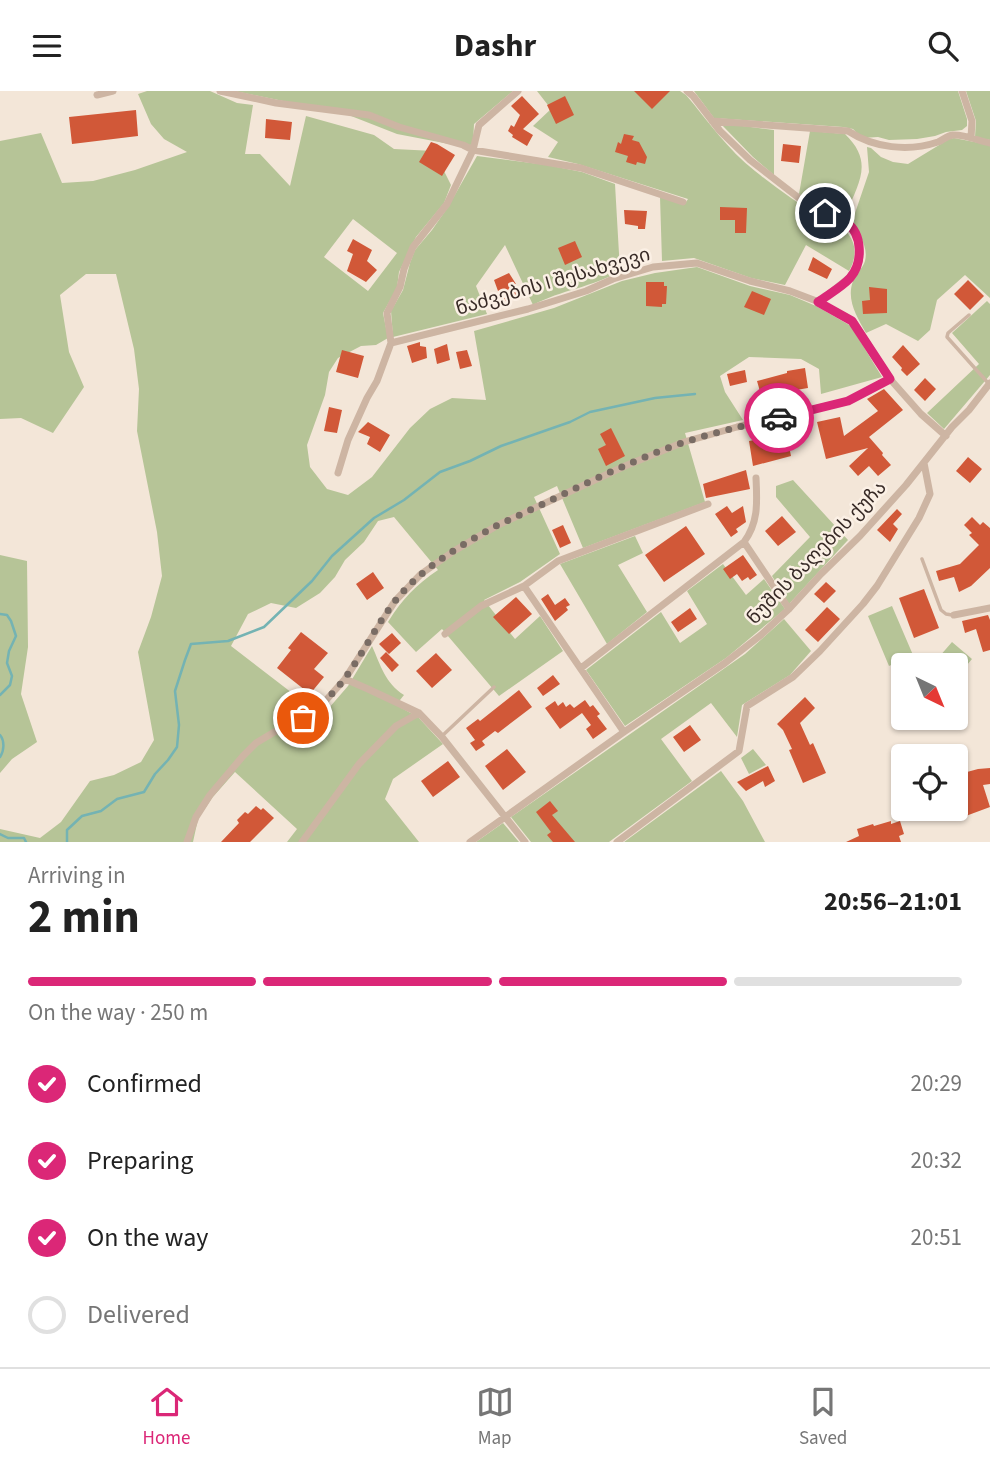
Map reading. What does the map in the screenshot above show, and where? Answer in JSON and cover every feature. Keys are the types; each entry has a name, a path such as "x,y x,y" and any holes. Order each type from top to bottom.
{"street":[{"path":"97,95 113,91"},
{"path":"220,91 276,103 369,115 473,150 581,168 683,202"},
{"path":"338,473 348,440 377,381 391,342 387,313 400,287 410,255 446,204 473,150 479,125 518,91"},
{"path":"687,91 720,131 750,160 804,202 847,222 854,232 859,243 860,257 856,268 850,277 818,302"},
{"path":"962,91 972,121 971,138"},
{"path":"712,121 848,131 882,146 914,146 940,141 948,135 990,143"},
{"name":"ნაძვების I შესახვევი","path":"391,342 528,309 653,267 698,263 790,291 818,302 852,321 890,379 921,414 946,436"},
{"path":"187,842 196,817 211,795 256,743 319,708 345,679 395,601 421,574 476,537 625,466 684,442 848,401 890,379"},
{"name":"ნუშის ბაღების ქუჩა","path":"470,842 761,635 860,536 970,410 990,383"},
{"path":"617,842 739,751 747,706 793,677 863,604 891,564 930,494 924,463"},
{"path":"581,668 744,542 752,531 755,518 757,478"},
{"path":"445,634 481,606 524,586 558,561 708,504"},
{"path":"744,542 789,609"},
{"path":"524,586 624,732"},
{"path":"954,615 990,608"},
{"path":"345,679 419,713 442,737 525,842"},
{"path":"302,842 359,764 396,726 419,713"}],"lane":[{"path":"969,314 947,337 990,383"},
{"path":"922,559 941,610 954,615"},
{"path":"442,737 495,687"}],"green space":[{"path":"147,91 210,91 237,103 253,105 245,154 260,154 290,186 306,116 374,135 394,149 434,151 451,185 444,203 416,237 399,272 397,288 383,313 388,338 376,345 361,346 338,358 329,372 325,395 307,445 310,467 327,489 348,495 372,477 410,428 430,409 452,398 486,400 474,331 554,308 622,281 655,273 697,267 750,286 790,295 816,306 851,326 882,377 821,394 819,369 801,359 749,357 720,376 725,392 743,420 685,433 705,502 583,548 557,486 534,497 560,554 520,582 484,600 515,639 540,616 563,651 499,696 442,629 416,652 388,622 410,593 438,570 394,517 378,521 364,542 345,560 335,577 320,593 296,608 271,603 248,614 231,646 322,716 348,686 372,646 388,679 404,695 396,705 418,717 443,744 393,779 385,799 419,842 287,842 297,829 235,772 198,819 193,842 0,842 0,829 40,838 61,822 90,781 114,775 141,762 154,740 138,652 162,576 157,532 137,431 139,389 134,349 116,274 86,274 60,295 69,352 84,387 53,433 21,418 0,419 0,141 41,133 62,183 93,181 187,152 164,139 151,124 138,94","holes":["353,219 397,253 368,291 324,257"]},
{"path":"234,91 513,91 474,124 473,144 465,147 397,134 346,114"},
{"path":"537,91 680,91 745,163 771,184 846,232 852,239 854,248 849,271 806,245 785,285 751,278 694,258 662,261 660,197 684,205 688,199 548,157 558,142 533,126 551,109"},
{"path":"694,91 958,91 967,126 962,130 917,139 862,138 853,129 843,127 714,118"},
{"path":"966,91 990,91 990,140 975,137 976,121"},
{"path":"720,123 774,130 774,175 753,157"},
{"path":"810,131 845,134 859,154 859,182 846,214 842,217 815,205 799,194"},
{"path":"954,138 990,145 990,298 965,275 937,300 930,330 918,341 886,324 866,333 854,308 851,288 866,255 853,219 869,172 867,147 893,162 908,164"},
{"path":"477,156 582,172 615,184 620,271 533,305 505,245 476,286 487,314 393,337 391,311 403,290 415,250 448,207"},
{"path":"987,301 990,304 990,375 944,429 927,413 979,364 952,333"},
{"path":"793,480 848,540 789,604 772,576 810,537 776,497 776,486"},
{"path":"635,536 643,553 618,565 647,612 607,644 560,564"},
{"path":"0,555 27,561 28,647 21,694 37,742 12,759 0,773"},
{"path":"723,564 746,595 764,579 785,609 726,658 625,726 586,670 661,612 680,643 707,624 687,591"},
{"path":"892,606 912,653 891,653 889,666 868,616"},
{"path":"784,619 811,651 790,675 742,705 737,737 711,703 661,739 692,781 609,842 531,842 511,817 745,654"},
{"path":"952,642 965,653 942,653"},
{"path":"753,749 766,765 749,774 741,758"},
{"path":"721,771 743,801 765,842 624,842"},
{"path":"503,823 519,842 476,842"}],"building":[{"path":"634,91 670,91 652,109"},
{"path":"522,96 539,114 523,129 533,135 527,146 512,137 508,131 511,125 514,127 520,115 511,106"},
{"path":"565,96 574,115 556,124 547,105"},
{"path":"136,110 138,136 72,144 69,117"},
{"path":"266,119 292,122 290,140 265,138"},
{"path":"624,134 634,136 632,140 639,142 647,157 645,164 626,162 628,156 615,152"},
{"path":"431,142 455,155 442,176 419,162"},
{"path":"783,144 801,146 799,163 781,161"},
{"path":"720,207 747,208 746,233 735,233 735,220 720,220"},
{"path":"624,210 647,211 645,229 625,224"},
{"path":"353,239 372,250 367,261 377,270 366,282 347,271 353,254 347,251"},
{"path":"575,241 582,257 565,265 558,248"},
{"path":"813,257 832,269 827,279 808,270"},
{"path":"509,273 516,284 513,285 517,295 505,301 494,280"},
{"path":"968,280 984,296 970,310 954,294"},
{"path":"646,282 664,282 664,286 667,286 666,304 662,304 662,307 646,306"},
{"path":"869,287 887,289 887,313 863,314 862,301 870,300"},
{"path":"752,291 771,299 764,315 744,307"},
{"path":"420,342 420,346 426,347 427,358 412,363 407,346"},
{"path":"447,344 450,360 437,364 434,349"},
{"path":"903,345 920,364 907,376 892,357"},
{"path":"342,350 364,356 358,378 336,372"},
{"path":"467,350 472,366 460,369 456,352"},
{"path":"805,368 808,388 784,392 787,403 765,409 757,381"},
{"path":"745,370 747,382 730,386 727,374"},
{"path":"925,378 936,389 925,401 914,390"},
{"path":"884,389 903,410 869,437 891,465 878,476 869,466 858,476 849,466 868,448 826,459 817,422 840,417 844,436 878,411 867,399"},
{"path":"329,407 342,410 337,433 324,431"},
{"path":"368,422 390,435 380,452 367,444 370,437 358,432"},
{"path":"611,428 625,456 606,466 598,449 606,445 600,434"},
{"path":"787,436 791,456 753,466 749,441 765,438 766,441"},
{"path":"968,457 982,469 970,483 956,471"},
{"path":"746,470 750,489 706,498 703,484"},
{"path":"727,506 732,513 743,506 746,522 736,529 738,532 731,537 715,514"},
{"path":"897,509 902,514 893,524 898,529 890,542 877,530"},
{"path":"782,516 796,532 778,546 765,531"},
{"path":"972,517 980,525 983,522 990,528 990,568 971,586 959,592 954,577 939,581 936,571 960,564 979,545 964,525"},
{"path":"563,525 571,543 560,548 552,530"},
{"path":"686,526 705,554 664,582 645,555"},
{"path":"743,555 757,575 742,581 737,574 730,579 723,569"},
{"path":"373,572 384,588 367,600 356,584"},
{"path":"826,582 836,591 824,603 814,594"},
{"path":"924,589 939,628 914,638 899,598"},
{"path":"548,594 555,605 565,598 570,605 555,621 541,599"},
{"path":"516,597 532,614 509,634 493,617"},
{"path":"827,607 840,619 818,642 805,630"},
{"path":"690,608 697,619 678,632 671,622"},
{"path":"988,615 990,650 983,652 976,629 965,633 962,621"},
{"path":"301,632 328,653 314,669 324,677 310,694 277,668"},
{"path":"392,633 401,643 389,654 379,644"},
{"path":"386,652 399,665 392,672 380,658"},
{"path":"436,653 452,670 432,688 416,671"},
{"path":"553,675 560,684 543,696 537,688"},
{"path":"519,690 532,707 498,733 495,731 482,741 485,745 476,751 470,743 475,740 466,728 478,719 480,721"},
{"path":"805,697 815,708 800,723 810,745 813,743 826,773 803,783 789,750 792,749 777,724"},
{"path":"585,700 600,714 597,716 607,729 593,739 586,729 591,725 582,713 560,729 545,708 555,701 558,706 563,702 566,707 570,704 574,708"},
{"path":"690,725 701,740 684,752 673,737"},
{"path":"507,749 526,772 503,790 485,766"},
{"path":"448,761 460,777 433,797 421,781"},
{"path":"768,766 775,781 765,787 763,781 746,791 737,782"},
{"path":"990,768 990,784 983,785 990,807 968,815 968,772"},
{"path":"550,801 558,811 552,815 575,842 553,842 547,835 551,832 536,812"},
{"path":"256,806 261,810 263,808 274,818 250,842 221,842 239,823 237,820"},
{"path":"900,821 904,834 899,836 901,842 846,842 859,836 857,829 873,824"}],"waterway":[{"path":"67,842 67,830 82,816 101,811 117,799 144,792 177,747 179,725 175,691 191,644 228,641 264,627 312,581 332,556 374,518 404,500 440,472 590,412 655,398 695,394"},
{"path":"0,614 7,615 16,636 7,663 12,676 10,685 0,695"},
{"path":"0,735 3,740 0,757"},
{"path":"0,834 8,838 24,838 26,842"}],"way so far":[{"path":"303,718 331,697 395,601 421,574 476,537 587,483 684,442 779,418"}],"route":[{"path":"779,418 848,401 890,379 852,321 818,302 850,277 860,257 859,243 847,222 825,213"}]}
